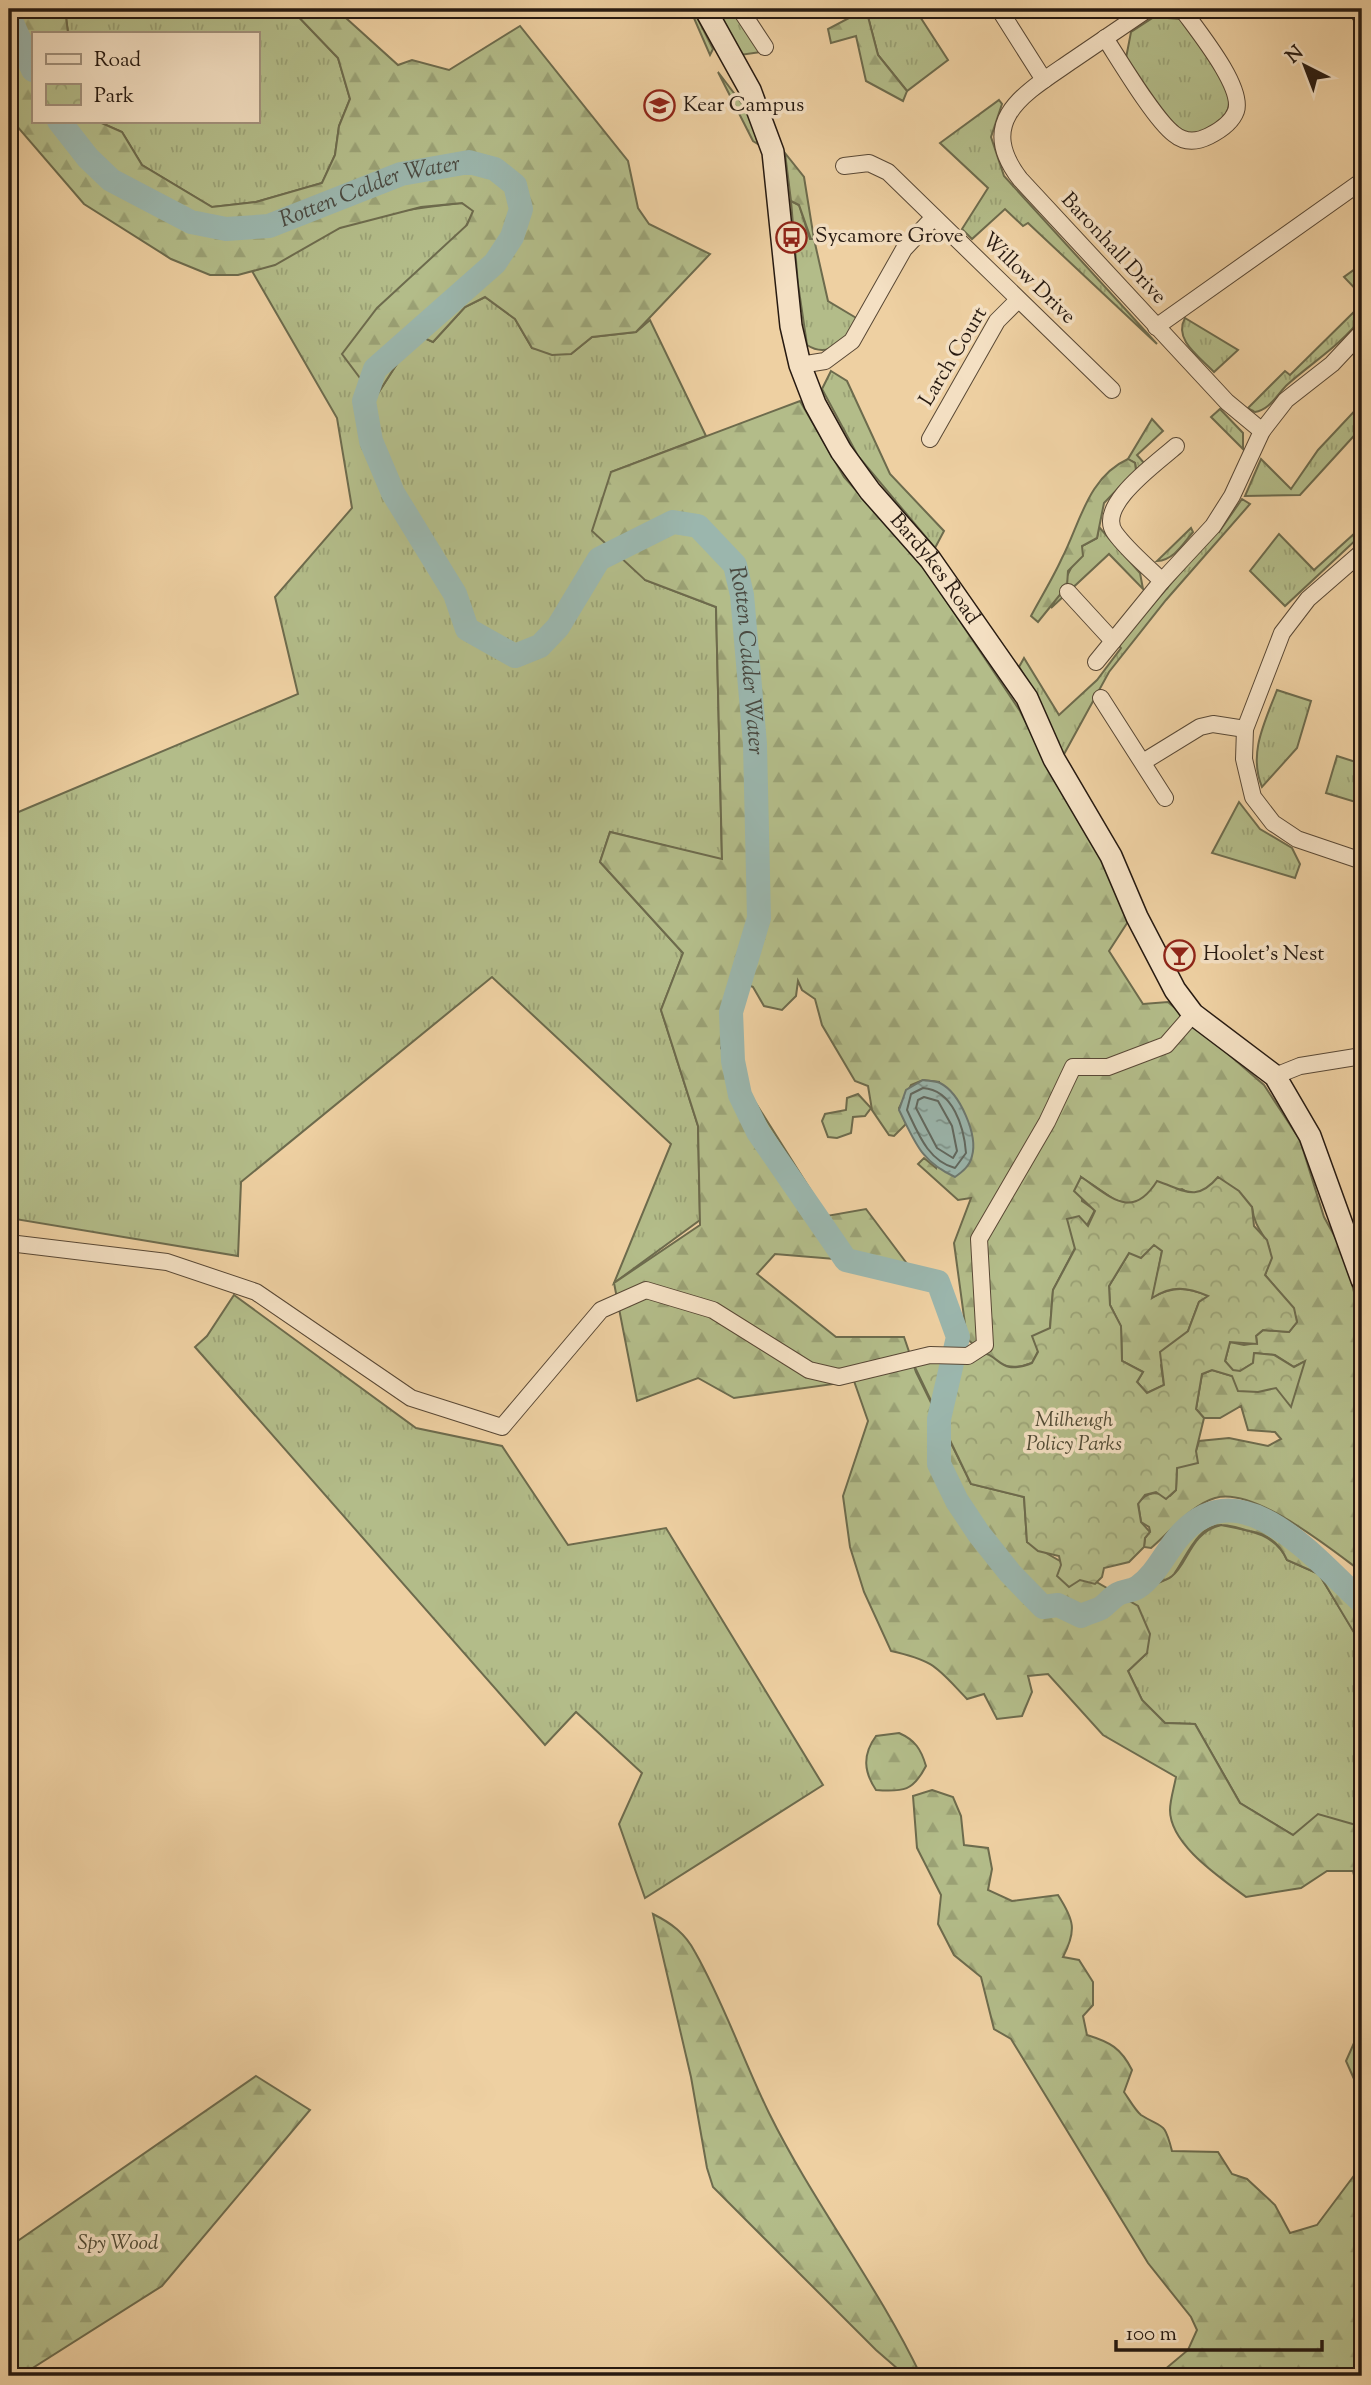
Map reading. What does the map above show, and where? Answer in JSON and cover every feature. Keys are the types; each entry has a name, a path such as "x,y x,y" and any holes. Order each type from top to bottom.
{"main road":[{"name":"Bardykes Road","path":"705,9 750,90 773,152 791,326 800,365 815,404 841,451 870,491 929,559 1027,698 1054,759 1120,874 1160,965 1193,1014 1275,1076"},
{"path":"1275,1076 1310,1136 1362,1280"}],"street":[{"path":"740,9 765,47"},
{"path":"999,9 1044,80"},
{"name":"Baronhall Drive","path":"1148,9 1023,94 1005,121 1003,149 1010,166 1156,327 1227,402 1262,431"},
{"path":"1105,38 1171,133 1194,142 1205,138 1228,122 1236,112 1238,100 1231,82 1182,9"},
{"path":"1356,9 1362,18"},
{"name":"Willow Drive","path":"844,166 871,156 1018,300 1086,377 1112,390"},
{"path":"1156,327 1362,181"},
{"path":"800,365 825,361 852,341 904,249 934,217"},
{"name":"Larch Court","path":"930,439 996,321 1018,300"},
{"path":"1096,663 1162,581 1223,512 1262,431 1286,400 1343,354 1362,332"},
{"path":"929,406 944,414"},
{"path":"1162,581 1114,532 1110,516 1116,501 1176,446"},
{"path":"1362,552 1293,615 1282,633 1245,729 1247,781 1260,809 1273,823 1297,839 1362,861"},
{"path":"1068,592 1113,641"},
{"path":"1101,698 1165,798"},
{"path":"1143,762 1200,727 1213,724 1245,729"},
{"path":"9,1243 167,1262 256,1292 411,1398 502,1427 601,1310 646,1290 713,1310 809,1370 839,1377 930,1355 968,1356 979,1352 985,1345 979,1239 1047,1122 1073,1067 1108,1067 1166,1045 1193,1014"},
{"path":"1275,1076 1300,1066 1362,1056"}],"green space":[{"path":"9,9 65,9 68,32 32,32 32,122 99,122 122,132 142,165 212,207 256,202 322,183 335,155 339,126 350,99 338,58 291,9 336,9 398,65 412,60 449,70 520,26 628,161 638,208 649,224 710,254 636,332 592,337 571,354 552,355 532,348 515,319 485,297 465,307 433,342 424,338 402,356 375,398 342,354 377,308 467,225 473,211 462,203 421,207 340,228 275,265 238,275 210,275 171,259 84,204 9,117"},
{"path":"65,9 291,9 338,58 350,99 339,126 335,155 322,183 256,202 212,207 142,165 122,132 99,122 259,122 259,32 68,32"},
{"path":"690,9 693,9 713,49 710,55"},
{"path":"714,9 730,9 761,52 740,55"},
{"path":"866,9 915,9 948,60 907,91 878,55"},
{"path":"866,9 878,55 907,91 903,101 866,81 856,36 831,43 828,29"},
{"path":"1154,17 1181,19 1212,60 1226,86 1229,104 1227,113 1203,132 1192,134 1173,124 1126,58 1131,32"},
{"path":"718,72 749,113 758,144 753,141"},
{"path":"999,100 1002,104 991,137 1004,176 1157,344 1028,223 1023,226 1005,209 972,239 962,229 988,188 940,143"},
{"path":"785,153 804,177 814,239 811,239 799,205 791,201"},
{"path":"791,201 799,205 810,239 814,239 828,301 858,319 844,340 823,350 807,345 798,284"},
{"path":"462,203 474,211 375,398 402,356 425,338 433,342 465,307 485,297 515,319 532,348 571,354 592,337 636,332 650,320 706,436 611,472 645,580 716,607 722,860 610,832 600,862 683,953 661,1010 698,1126 700,1220 614,1283 671,1144 492,977 241,1182 238,1256 9,1218 9,816 298,694 275,597 352,508 337,418 252,271 275,263 328,233 368,218"},
{"path":"1362,264 1362,296 1344,277"},
{"path":"1362,304 1362,317 1336,344 1288,384 1265,408 1255,412 1248,408 1285,371 1290,375"},
{"path":"1185,318 1238,350 1214,372 1185,341 1182,326"},
{"path":"831,371 847,381 890,474 944,531 935,548 858,456 822,389"},
{"path":"800,401 844,477 921,563 1020,711 1053,776 1089,833 1131,917 1109,951 1143,1004 1168,1002 1264,1085 1300,1140 1324,1217 1345,1255 1354,1292 1362,1300 1362,1572 1292,1522 1250,1501 1231,1497 1215,1498 1206,1502 1189,1513 1151,1548 1144,1547 1145,1538 1150,1531 1149,1527 1141,1522 1138,1503 1149,1494 1170,1496 1176,1490 1177,1468 1196,1451 1199,1441 1229,1438 1268,1446 1281,1439 1275,1432 1248,1430 1241,1406 1220,1418 1204,1418 1196,1409 1202,1374 1212,1370 1232,1376 1256,1391 1304,1362 1294,1367 1275,1355 1255,1353 1253,1363 1240,1371 1233,1371 1225,1361 1230,1342 1244,1345 1257,1343 1256,1336 1263,1330 1289,1332 1297,1322 1293,1308 1265,1275 1269,1263 1269,1246 1254,1218 1252,1207 1208,1190 1192,1195 1182,1189 1127,1204 1115,1200 1081,1177 1082,1201 1095,1210 1053,1290 1050,1328 1032,1363 1012,1367 997,1362 967,1339 954,1243 971,1198 958,1200 918,1164 924,1158 936,1168 939,1082 923,1080 911,1085 899,1108 906,1124 894,1136 889,1135 872,1110 868,1086 855,1081 822,1025 815,999 802,990 798,981 796,996 782,1010 764,1006 753,987 741,981 721,1048 827,1216 866,1209 908,1265 775,1254 757,1274 836,1337 904,1337 916,1372 971,1484 1024,1497 1027,1542 1138,1606 1150,1634 1147,1653 1128,1671 1142,1700 1165,1723 1195,1724 1240,1803 1293,1835 1318,1814 1356,1825 1362,1830 1362,1893 1358,1891 1353,1871 1327,1871 1301,1888 1246,1897 1211,1870 1178,1836 1170,1810 1176,1777 1103,1735 1048,1674 1028,1676 1032,1692 1022,1716 997,1719 984,1694 967,1699 935,1667 918,1658 891,1651 864,1592 850,1547 843,1496 868,1421 854,1381 734,1398 698,1378 637,1401 614,1283 700,1225 698,1126 661,1010 683,953 600,862 610,832 722,859 716,607 645,580 592,531 611,472"},
{"path":"1362,403 1362,427 1300,495 1245,496 1261,459 1291,489 1318,450"},
{"path":"1220,409 1243,433 1243,449 1211,417"},
{"path":"1152,419 1163,431 1137,455 1145,464 1136,470 1135,463 1128,459"},
{"path":"1128,459 1135,463 1136,470 1104,503 1097,538 1082,546 1083,556 1068,571 1067,586 1038,622 1031,616 1094,489 1114,467"},
{"path":"1242,499 1250,504 1166,600 1109,672 1063,756 1019,667 1024,658 1059,715 1097,680 1121,648 1118,645 1217,530 1219,532"},
{"path":"1099,527 1140,573 1143,589 1109,554 1051,608 1082,546 1097,538"},
{"path":"1191,528 1193,532 1178,551 1157,561"},
{"path":"1355,533 1359,537 1285,606 1250,571 1279,534 1314,570"},
{"path":"1277,690 1311,701 1297,748 1262,787 1258,774 1257,750"},
{"path":"1337,756 1362,764 1362,804 1326,793"},
{"path":"1239,802 1260,829 1292,848 1300,864 1295,878 1212,853"},
{"path":"858,1094 871,1108 865,1116 853,1117 851,1133 837,1138 828,1137 822,1121 825,1114 846,1110 847,1098"},
{"name":"Milheugh Policy Parks","path":"1081,1177 1112,1198 1130,1203 1148,1193 1157,1181 1182,1191 1196,1192 1203,1190 1218,1177 1239,1191 1252,1207 1254,1226 1267,1240 1272,1258 1265,1275 1294,1308 1297,1322 1289,1332 1263,1330 1256,1336 1257,1344 1230,1342 1225,1361 1233,1370 1240,1371 1253,1363 1254,1353 1274,1355 1294,1367 1305,1361 1291,1407 1276,1388 1258,1392 1238,1391 1232,1376 1212,1370 1202,1374 1196,1409 1204,1418 1196,1451 1198,1463 1177,1468 1176,1490 1166,1499 1156,1492 1145,1495 1138,1504 1141,1522 1150,1532 1145,1538 1144,1547 1129,1562 1104,1568 1102,1577 1095,1584 1080,1580 1069,1587 1057,1576 1061,1565 1059,1556 1038,1551 1027,1542 1024,1497 971,1484 911,1359 977,1352 985,1353 1006,1366 1021,1367 1032,1363 1038,1352 1032,1336 1050,1328 1053,1290 1075,1249 1067,1219 1079,1216 1088,1226 1095,1211 1074,1191","holes":["1154,1245 1162,1251 1152,1298 1173,1289 1208,1296 1199,1302 1188,1331 1160,1352 1164,1385 1147,1393 1137,1382 1143,1372 1122,1361 1121,1326 1110,1305 1109,1286 1129,1253 1141,1258"]},
{"path":"1154,1244 1162,1251 1153,1297 1180,1289 1209,1296 1199,1302 1188,1331 1161,1365 1164,1385 1147,1393 1137,1382 1143,1372 1122,1361 1121,1327 1110,1305 1109,1286 1129,1253 1145,1251"},
{"path":"234,1295 416,1428 502,1446 568,1545 666,1528 823,1785 645,1898 619,1824 642,1773 576,1712 545,1745 195,1347 207,1336"},
{"path":"1219,1510 1247,1512 1281,1528 1362,1602 1362,1646 1319,1574 1287,1560 1277,1545 1256,1532 1222,1525 1214,1526 1199,1536 1172,1576 1155,1584 1144,1581 1185,1530 1206,1515"},
{"path":"1221,1525 1268,1538 1287,1560 1319,1574 1362,1645 1362,1830 1356,1825 1293,1835 1240,1803 1195,1724 1165,1723 1142,1700 1128,1671 1147,1653 1126,1600 1141,1592 1147,1582 1155,1584 1171,1577 1202,1535"},
{"path":"899,1733 917,1746 926,1766 917,1781 907,1788 894,1791 876,1790 867,1770 868,1750 876,1736"},
{"path":"932,1790 953,1797 961,1816 964,1845 988,1848 992,1869 988,1890 1012,1901 1058,1895 1068,1911 1072,1925 1063,1957 1079,1960 1093,1982 1093,2005 1083,2016 1087,2035 1108,2043 1124,2056 1132,2070 1124,2092 1141,2115 1164,2130 1172,2151 1218,2152 1232,2174 1247,2179 1275,2205 1290,2233 1317,2225 1362,2165 1362,2376 1157,2376 1188,2350 1197,2330 1191,2317 1148,2263 1011,2039 994,2029 981,1977 954,1955 938,1924 941,1895 917,1848 913,1796"},
{"path":"653,1914 677,1929 695,1952 787,2147 885,2309 921,2376 906,2376 876,2350 713,2187 707,2168 691,2077"},
{"path":"1362,2031 1362,2097 1346,2061 1358,2034"},
{"name":"Spy Wood","path":"256,2076 310,2110 162,2286 20,2376 9,2376 9,2247"}],"water":[{"path":"923,1080 938,1082 947,1088 960,1105 970,1126 973,1147 971,1160 955,1177 934,1165 920,1150 899,1110 906,1090"}],"waterway":[{"name":"Rotten Calder Water","path":"9,16 32,68"},
{"name":"Rotten Calder Water","path":"60,122 88,158 111,180 191,222 226,229 269,226 401,174 469,162 495,169 515,185 521,209 512,237 495,263 375,369 364,401 371,441 393,493 455,594 467,629 515,656 540,646 558,627 599,559 673,522 698,526 735,565 742,595 755,744 759,918 731,1012 733,1061 740,1095 758,1132 846,1260 938,1282 958,1337 939,1419 939,1464 957,1501 1010,1573 1043,1607 1058,1605 1081,1616 1101,1608 1118,1594 1145,1582 1182,1533 1205,1516 1230,1511 1254,1515 1278,1528 1301,1545 1362,1602"}],"place":[{"name":"Kear Campus","path":"660,106"},
{"name":"Sycamore Grove","path":"792,237"},
{"name":"Hoolet's Nest","path":"1180,955"}]}
